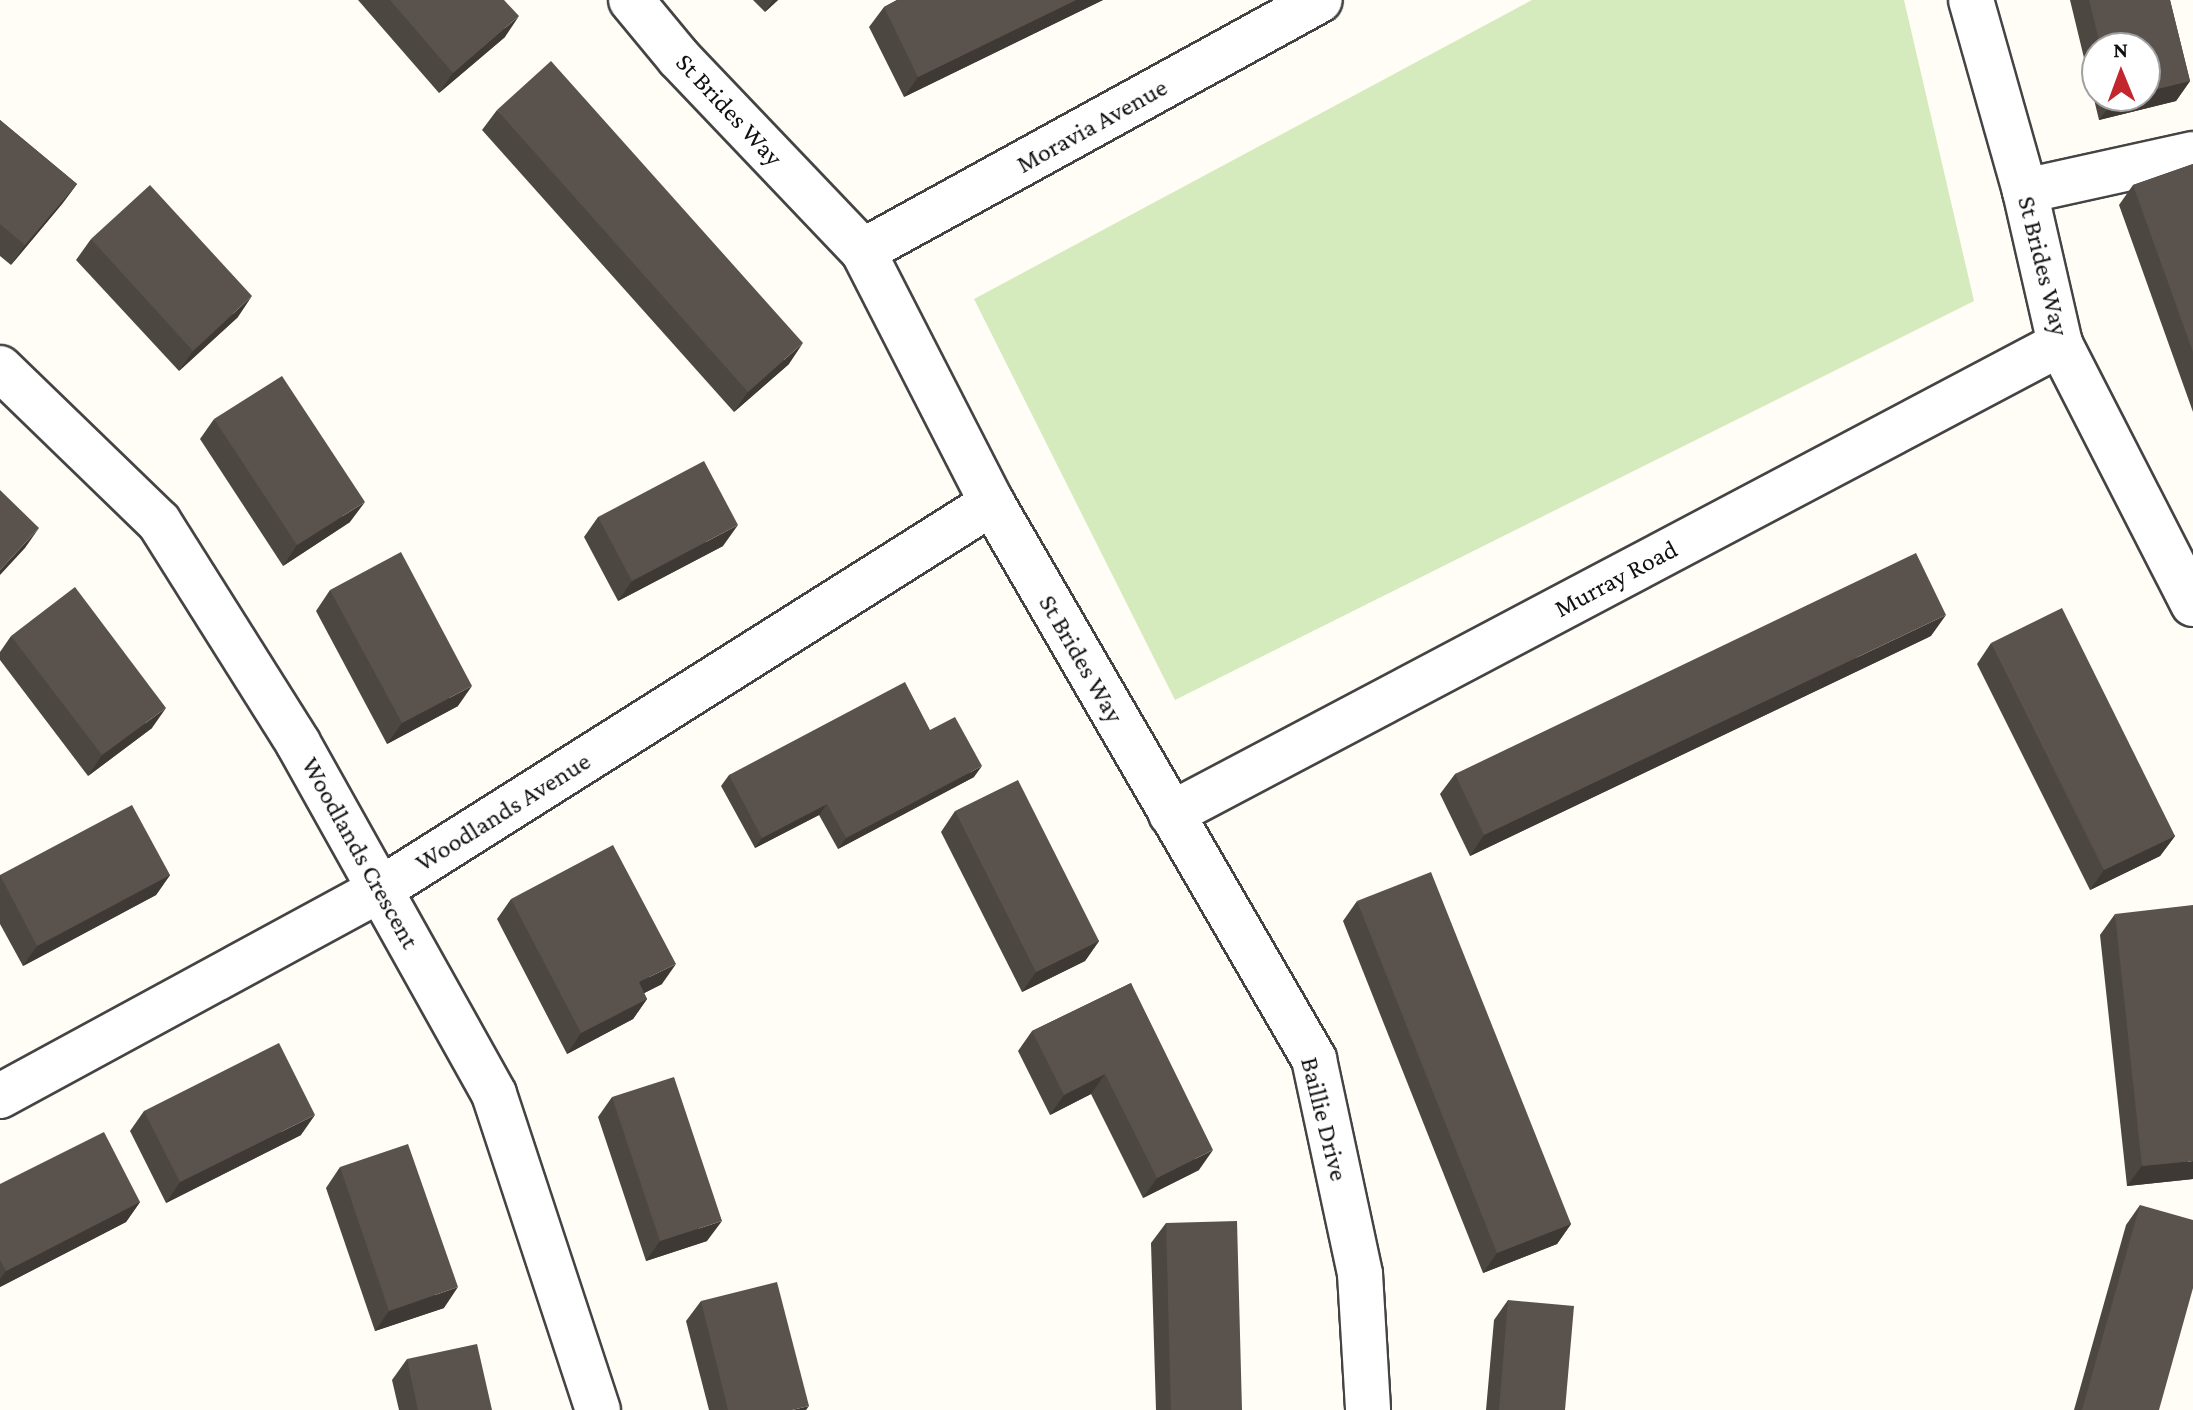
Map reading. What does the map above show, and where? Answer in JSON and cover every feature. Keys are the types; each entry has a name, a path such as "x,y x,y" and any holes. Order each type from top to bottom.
{"street":[{"name":"St Brides Way","path":"631,0 679,58 863,251 992,503 1171,814"},
{"name":"Moravia Avenue","path":"863,251 1320,0"},
{"name":"St Brides Way","path":"1971,0 2025,191 2060,344 2193,604"},
{"path":"2025,191 2193,154"},
{"name":"Murray Road","path":"1171,814 2060,344"},
{"name":"Woodlands Crescent","path":"0,368 159,522 298,743 494,1094 598,1410"},
{"name":"Woodlands Avenue","path":"0,1096 381,889 992,503"},
{"name":"Baillie Drive","path":"1171,814 1314,1059 1360,1274 1368,1410"}],"green space":[{"path":"1532,0 1904,0 1974,301 1175,700 974,299"}],"building":[{"path":"390,0 504,0 519,16 453,73"},
{"path":"897,0 1076,0 918,77 884,7"},
{"path":"2089,0 2170,0 2190,81 2161,88 2161,32 2097,32"},
{"path":"551,61 803,343 748,392 497,110"},
{"path":"0,120 77,184 25,245 0,224"},
{"path":"2193,164 2193,352 2133,185"},
{"path":"150,185 252,296 193,351 91,239"},
{"path":"282,376 365,502 297,545 214,419"},
{"path":"704,461 738,525 632,581 598,517"},
{"path":"0,490 39,528 0,570"},
{"path":"401,552 472,686 402,723 330,590"},
{"path":"1916,553 1946,615 1484,835 1455,774"},
{"path":"75,587 166,708 102,755 11,636"},
{"path":"2062,608 2175,836 2104,870 1991,643"},
{"path":"905,682 930,730 955,717 982,766 846,838 827,804 762,838 729,775"},
{"path":"1018,780 1099,941 1036,972 955,811"},
{"path":"132,805 170,875 37,946 0,875"},
{"path":"613,845 676,964 639,982 647,999 581,1033 511,899"},
{"path":"1431,872 1571,1224 1497,1253 1357,901"},
{"path":"2193,905 2193,1161 2142,1166 2115,914"},
{"path":"1131,983 1213,1150 1157,1178 1105,1074 1064,1095 1032,1031"},
{"path":"279,1043 315,1115 180,1182 144,1111"},
{"path":"674,1077 722,1221 660,1241 612,1097"},
{"path":"104,1132 140,1202 6,1271 0,1260 0,1184"},
{"path":"408,1144 458,1287 389,1311 340,1167"},
{"path":"2140,1205 2193,1220 2193,1288 2159,1410 2082,1410"},
{"path":"1237,1221 1242,1410 1171,1410 1166,1223"},
{"path":"777,1282 809,1406 792,1410 728,1410 701,1301"},
{"path":"1508,1300 1574,1306 1565,1410 1499,1410"},
{"path":"477,1344 492,1410 418,1410 407,1359"}]}
